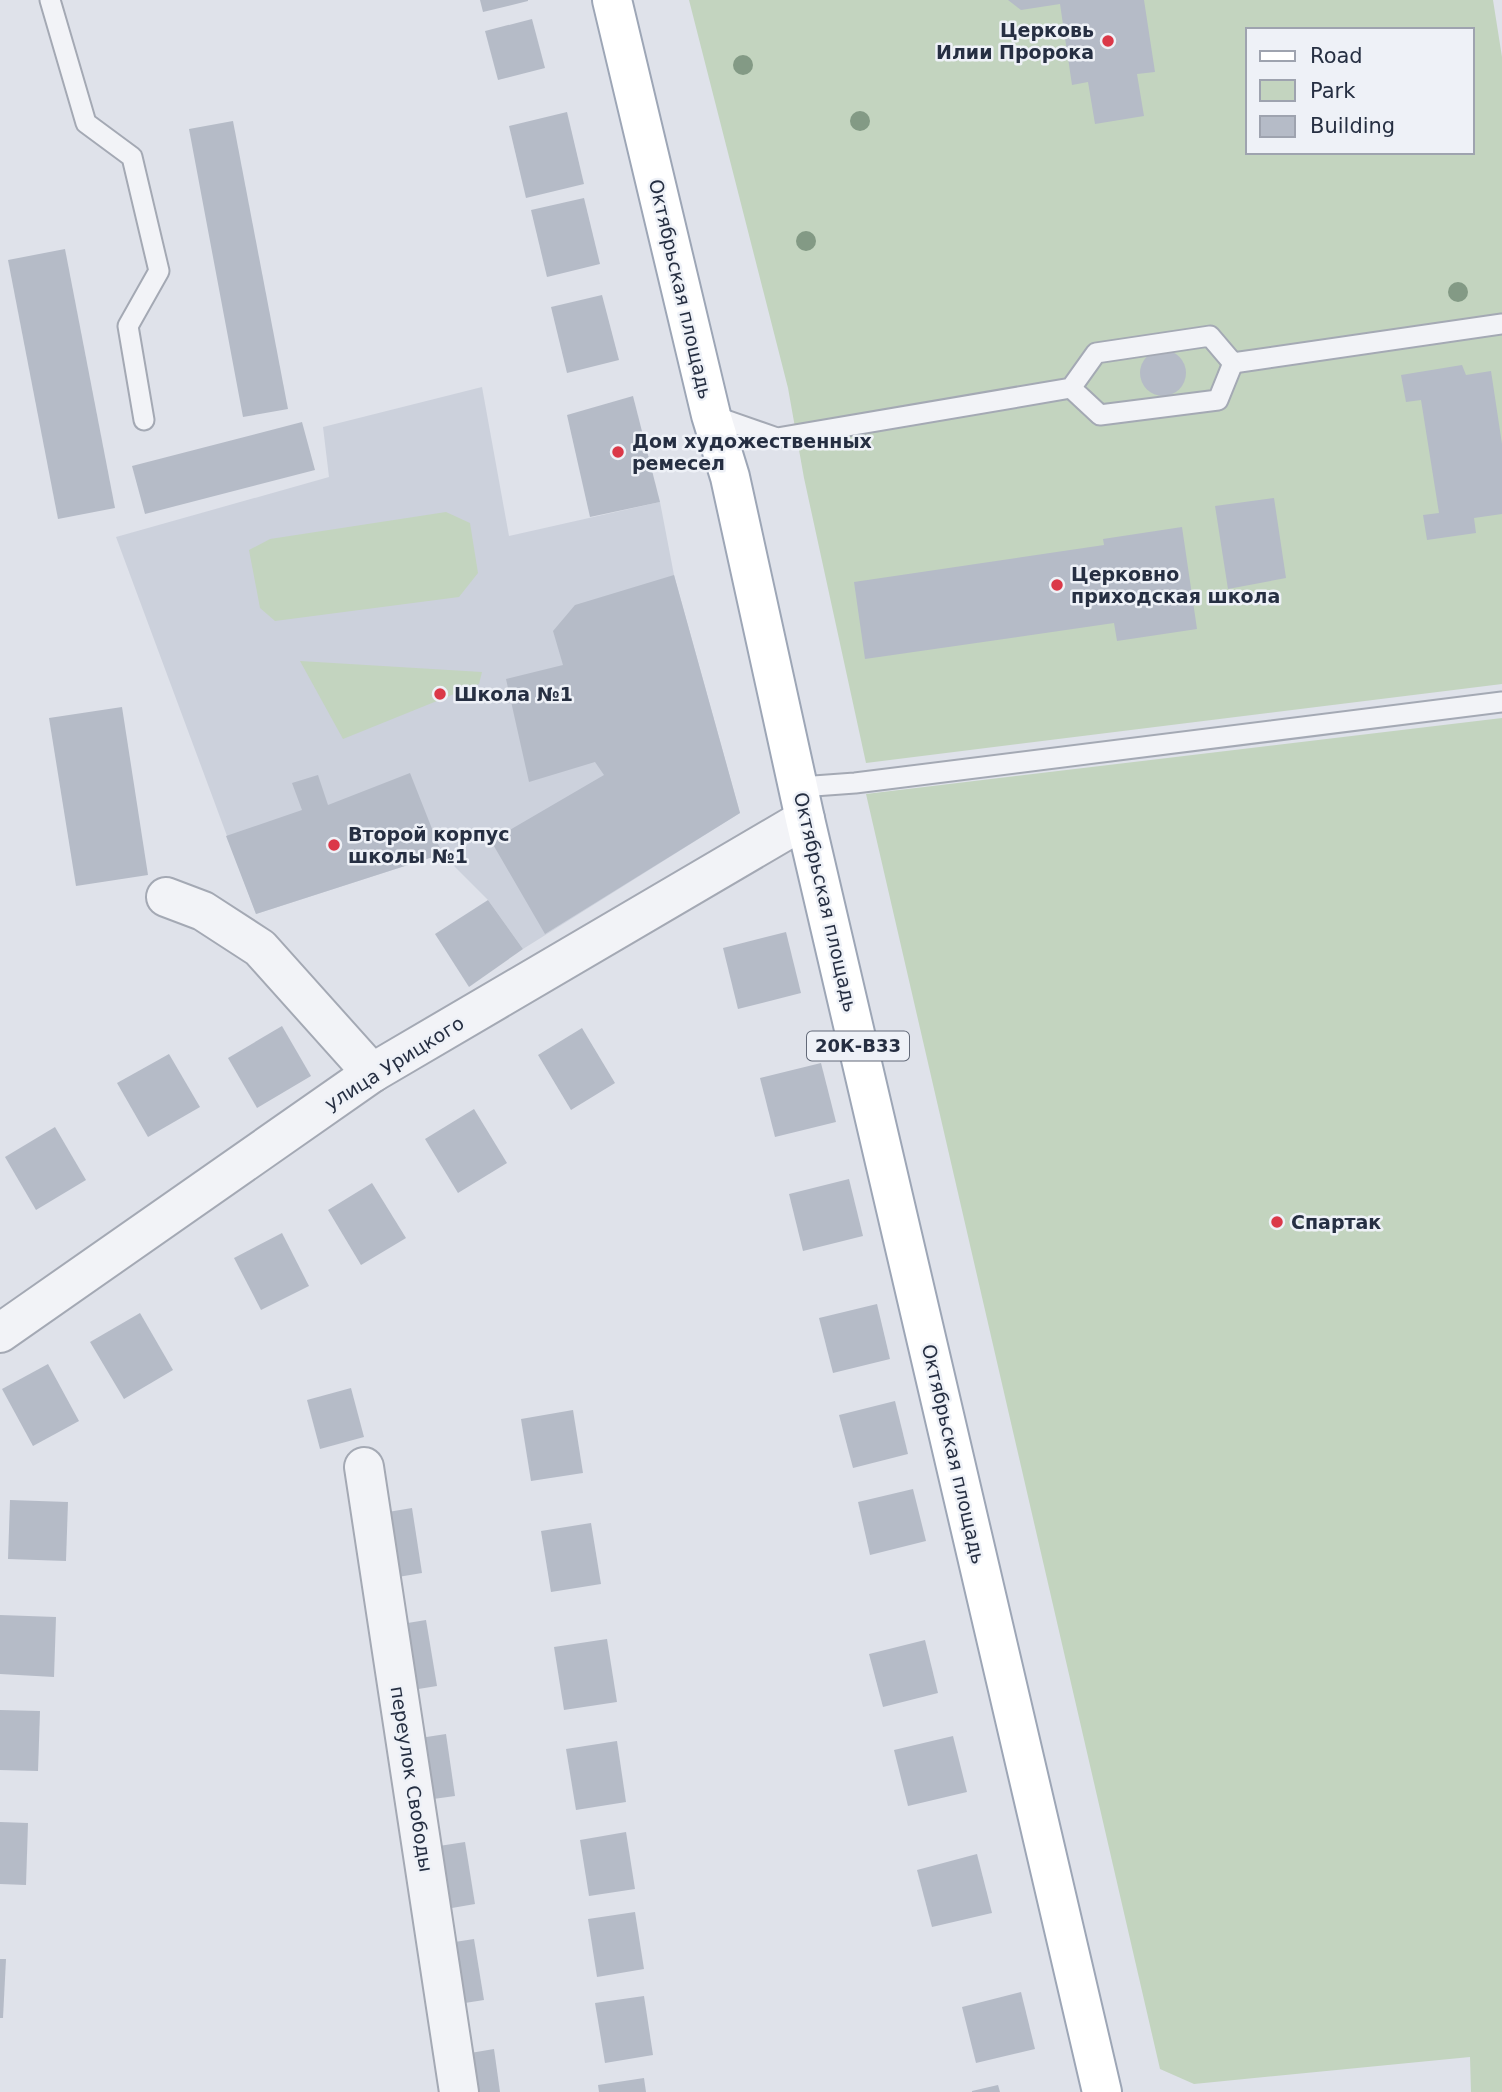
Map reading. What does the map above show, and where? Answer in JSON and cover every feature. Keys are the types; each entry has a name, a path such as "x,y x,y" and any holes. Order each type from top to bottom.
{"main road":[{"name":"Октябрьская площадь","path":"612,0 710,415 730,477 1102,2092"}],"street":[{"name":"улица Урицкого","path":"0,1333 372,1073 803,803"},
{"path":"166,897 203,911 260,948 372,1073"},
{"name":"переулок Свободы","path":"364,1467 459,2092"}],"lane":[{"path":"50,0 86,123 132,157 159,271 128,326 144,419"},
{"path":"1233,363 1502,324"},
{"path":"710,415 777,438 1071,388 1096,354 1210,336 1233,363"},
{"path":"1071,388 1100,415 1218,400 1233,363"},
{"path":"803,803 855,783 1502,702"}],"shaded area":[{"name":"Школа №1","path":"482,387 509,536 660,502 674,575 740,813 523,949 488,900 442,854 256,914 116,537 329,477 323,427"}],"green space":[{"path":"689,0 1493,0 1502,57 1502,684 866,763 804,478 788,388"},
{"path":"446,512 470,523 478,573 459,597 275,621 260,608 249,550 270,539"},
{"path":"300,661 482,672 479,684 343,739"},
{"path":"1502,718 1502,2092 1471,2092 1470,2057 1194,2084 1160,2069 866,794"}],"building":[{"path":"480,0 528,0 528,1 483,12"},
{"name":"Церковь Илии Пророка","path":"1008,0 1144,0 1155,72 1137,74 1144,116 1095,124 1088,82 1072,85 1060,4 1021,10"},
{"path":"532,19 545,68 498,80 485,31"},
{"path":"567,112 584,184 526,198 509,126"},
{"path":"233,121 288,409 243,417 189,129"},
{"path":"584,198 600,264 547,277 531,210"},
{"path":"65,249 115,508 58,519 8,260"},
{"path":"602,295 619,360 567,373 551,307"},
{"path":"1163,350 1179,357 1186,373 1179,389 1163,396 1147,389 1140,373 1147,357"},
{"path":"1462,365 1466,375 1491,371 1502,444 1502,514 1474,518 1476,533 1427,540 1423,515 1439,513 1421,400 1406,402 1401,375"},
{"path":"633,396 660,502 590,517 567,415"},
{"path":"302,422 315,470 145,514 132,466"},
{"path":"1274,498 1286,578 1228,589 1215,506"},
{"path":"1182,527 1197,629 1117,641 1114,623 865,659 854,582 1104,545 1103,539"},
{"path":"674,575 740,813 545,934 491,841 604,775 595,762 529,782 506,679 563,665 553,631 575,605"},
{"path":"122,707 148,875 76,886 49,718"},
{"name":"Второй корпус школы №1","path":"410,773 442,854 256,914 226,836 302,810 292,783 318,775 328,805"},
{"path":"488,900 523,949 469,987 435,934"},
{"path":"786,932 801,993 738,1009 723,948"},
{"path":"282,1026 311,1076 257,1108 228,1058"},
{"path":"582,1028 615,1083 571,1110 538,1055"},
{"path":"169,1054 200,1107 148,1137 117,1083"},
{"path":"821,1063 836,1122 775,1137 760,1078"},
{"path":"474,1109 507,1163 458,1193 425,1139"},
{"path":"55,1127 86,1180 36,1210 5,1157"},
{"path":"849,1179 863,1236 803,1251 789,1194"},
{"path":"372,1183 406,1238 361,1265 328,1210"},
{"path":"282,1233 309,1286 261,1310 234,1258"},
{"path":"877,1304 890,1359 833,1373 819,1318"},
{"path":"140,1313 173,1370 124,1399 90,1342"},
{"path":"48,1364 79,1421 33,1446 2,1389"},
{"path":"351,1388 364,1437 320,1449 307,1400"},
{"path":"895,1401 908,1454 853,1468 839,1415"},
{"path":"573,1410 583,1473 531,1481 521,1419"},
{"path":"913,1489 926,1541 870,1555 858,1502"},
{"path":"10,1500 68,1502 66,1561 8,1559"},
{"path":"412,1508 422,1573 368,1582 358,1517"},
{"path":"591,1523 601,1584 551,1592 541,1531"},
{"path":"0,1615 56,1617 54,1677 0,1674"},
{"path":"426,1620 437,1686 381,1695 371,1629"},
{"path":"607,1639 617,1702 564,1710 554,1647"},
{"path":"925,1640 938,1693 883,1707 869,1654"},
{"path":"0,1710 40,1711 38,1771 0,1770"},
{"path":"446,1734 455,1796 404,1803 394,1742"},
{"path":"953,1736 967,1792 908,1806 894,1750"},
{"path":"617,1741 626,1802 576,1810 566,1749"},
{"path":"0,1822 28,1823 26,1885 0,1884"},
{"path":"626,1832 635,1889 589,1896 580,1840"},
{"path":"465,1842 475,1904 423,1913 413,1850"},
{"path":"977,1854 992,1913 932,1927 917,1870"},
{"path":"635,1912 644,1969 597,1977 588,1919"},
{"path":"474,1939 484,2000 433,2008 423,1947"},
{"path":"0,1959 6,1959 3,2018 0,2018"},
{"path":"1021,1992 1035,2049 976,2063 962,2007"},
{"path":"644,1996 653,2055 605,2063 595,2003"},
{"path":"494,2049 500,2092 446,2092 441,2058"},
{"path":"644,2078 646,2092 599,2092 598,2085"},
{"path":"998,2085 1000,2092 972,2092 972,2091"}],"place":[{"name":"Церковь Илии Пророка","path":"1108,41"},
{"name":"Дом художественных ремесел","path":"618,452"},
{"name":"Церковно приходская школа","path":"1057,585"},
{"name":"Школа №1","path":"440,694"},
{"name":"Второй корпус школы №1","path":"334,845"},
{"name":"Спартак","path":"1277,1222"}]}
